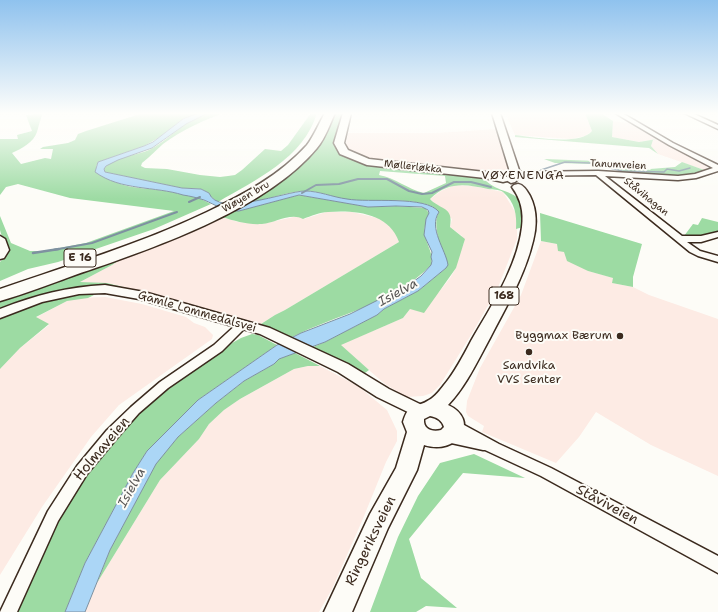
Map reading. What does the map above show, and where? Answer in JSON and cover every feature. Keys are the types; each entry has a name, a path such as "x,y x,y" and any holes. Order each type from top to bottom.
{"highway":[{"name":"Wøyen bru","path":"212,212 245,199 291,163 309,144"},
{"name":"E 16","path":"0,285 132,241 212,212"},
{"name":"E 16","path":"0,295 155,240 212,212"}],"main road":[{"name":"Møllerløkka","path":"339,142 344,152 354,157 375,163 476,174 513,183"},
{"path":"506,142 512,161 518,166 513,183"},
{"name":"Ringeriksveien","path":"338,612 368,544 406,470 416,460 433,423 499,306 518,263 528,227 529,211 513,183"}],"street":[{"path":"667,142 718,169"},
{"name":"Tanumveien","path":"513,183 598,174 678,178 696,176 718,169"},
{"name":"Ståvihagan","path":"598,174 680,239 690,250 700,255 718,259"},
{"path":"680,239 701,239 718,234"},
{"path":"0,239 3,250 0,256"},
{"name":"Gamle Lommedalsvei","path":"0,314 52,295 79,290 105,289 140,295 265,331 356,375 383,394 394,405 433,423"},
{"name":"Holmaveien","path":"8,612 53,516 82,470 112,434 135,410 182,372 218,348 243,324"},
{"name":"Ståviveien","path":"433,423 494,448 546,472 718,565"}],"shaded area":[{"path":"346,142 500,142 511,173 484,173 375,160 355,154 348,149"},
{"path":"652,142 662,142 708,168 704,170 658,154 651,146"},
{"path":"455,185 473,186 503,192 517,215 517,239 497,290 440,385 432,393 423,396 406,397 385,384 340,345 403,318 410,309 439,292 450,278 456,268 457,260 464,243 462,236 450,227 452,219 430,199 441,191"},
{"path":"326,212 352,212 378,218 390,226 396,234 399,242 261,324 107,283 80,282 124,257 222,217 238,222 262,224 298,216 304,219"},
{"path":"541,241 557,244 564,252 588,271 614,278 612,283 633,287 649,295 718,319 718,476 651,445 596,412 579,437 556,463 482,432 484,426 468,416 466,412 467,401 480,368 521,295"},
{"path":"105,297 142,304 186,317 194,323 205,327 213,335 212,339 119,405 91,437 42,507 0,575 0,369 20,348 49,325 35,318 67,301 78,298"},
{"path":"308,366 320,366 358,386 387,410 397,431 397,441 386,462 332,589 319,612 85,612 97,583 160,480 199,439 209,424 224,410 240,399 294,369"}],"green space":[{"path":"0,142 30,142 12,153 21,164 45,158 51,159 53,149 40,149 43,147 71,142 152,142 144,146 98,162 96,167 121,184 131,187 185,194 199,198 211,204 154,229 58,262 28,269 0,281 0,262 5,257 8,249 0,230 0,216 11,243 30,251 43,251 86,243 174,211 70,198 18,184 6,187 0,195"},
{"path":"162,142 167,142 142,163 141,166 145,168 167,169 220,177 235,175 265,149 281,151 290,142 302,142 290,155 276,166 218,202 210,196 209,193 201,189 182,188 105,172 104,169 113,161 144,152"},
{"path":"321,142 336,142 335,146 341,153 352,159 365,163 478,177 495,187 514,195 522,203 523,227 516,229 513,204 500,190 458,185 444,189 430,199 448,212 451,220 450,227 465,239 456,268 424,313 410,309 403,318 341,345 369,370 365,373 311,348 377,315 384,309 418,291 446,268 440,247 436,223 439,212 422,203 396,201 356,201 308,191 288,193 246,203 299,166 311,155","holes":["380,171 445,176 446,183 424,193 385,176 379,175"]},
{"path":"571,142 652,142 651,146 658,154 649,148"},
{"path":"544,159 597,161 614,166 651,170 650,169 675,167 682,162 704,170 690,176 666,177 631,173 595,164 555,163"},
{"path":"299,195 368,207 396,206 425,208 429,213 424,230 431,254 431,265 416,278 383,299 290,338 264,326 261,324 399,242 394,232 379,219 360,213 325,212 303,219 298,217 288,217 262,224 247,223 222,217 230,211 239,211"},
{"path":"540,213 642,244 633,277 633,287 612,283 613,278 588,271 567,261 564,252 558,251 557,244 541,241"},
{"path":"702,218 718,222 718,231 701,237 684,236 693,224 698,225"},
{"path":"124,257 80,282 107,283 135,290 112,286 93,286 0,312 0,301"},
{"path":"76,295 94,295 88,298 67,301 36,317 49,324 20,348 0,369 0,319 37,304"},
{"path":"252,334 258,335 277,345 198,400 147,451 133,473 85,563 65,612 15,612 62,513 87,475 123,430 164,390 225,347"},
{"path":"295,353 320,366 308,366 294,369 240,399 224,410 209,424 199,439 160,480 97,583 110,550 156,463 178,437 216,403 244,381 274,364 279,359"},
{"path":"474,454 525,478 463,473 409,539 421,578 457,608 426,606 416,612 370,612 398,537 418,496 440,463"}],"water":[{"name":"Isielva","path":"153,142 161,142 152,148 118,160 106,166 104,169 105,172 182,188 201,189 209,193 215,200 225,203 253,201 305,191 356,200 410,201 422,203 439,212 436,218 436,232 448,265 418,291 384,309 377,315 325,342 279,359 274,364 244,381 216,403 178,437 156,464 110,550 85,612 65,612 85,563 133,473 147,451 198,400 277,345 301,333 350,314 410,284 421,276 431,265 432,261 432,252 424,235 426,219 429,213 428,210 422,207 368,207 299,195 234,211 194,197 116,182 95,172 98,162"}],"waterway":[{"path":"541,170 565,162 590,163 622,171 664,172 667,169 679,171 690,168"},
{"path":"302,193 316,185 339,184 358,179 387,179 409,191 422,194 432,193 454,182 471,182 491,187"},
{"path":"189,202 200,197"},
{"path":"56,249 92,243 177,212"},
{"path":"33,253 56,249"}],"place":[{"name":"Byggmax Bærum","path":"620,336"},
{"name":"Sandvika VVS Senter","path":"529,352"}],"district":[{"name":"VØYENENGA","path":"523,176"}]}
